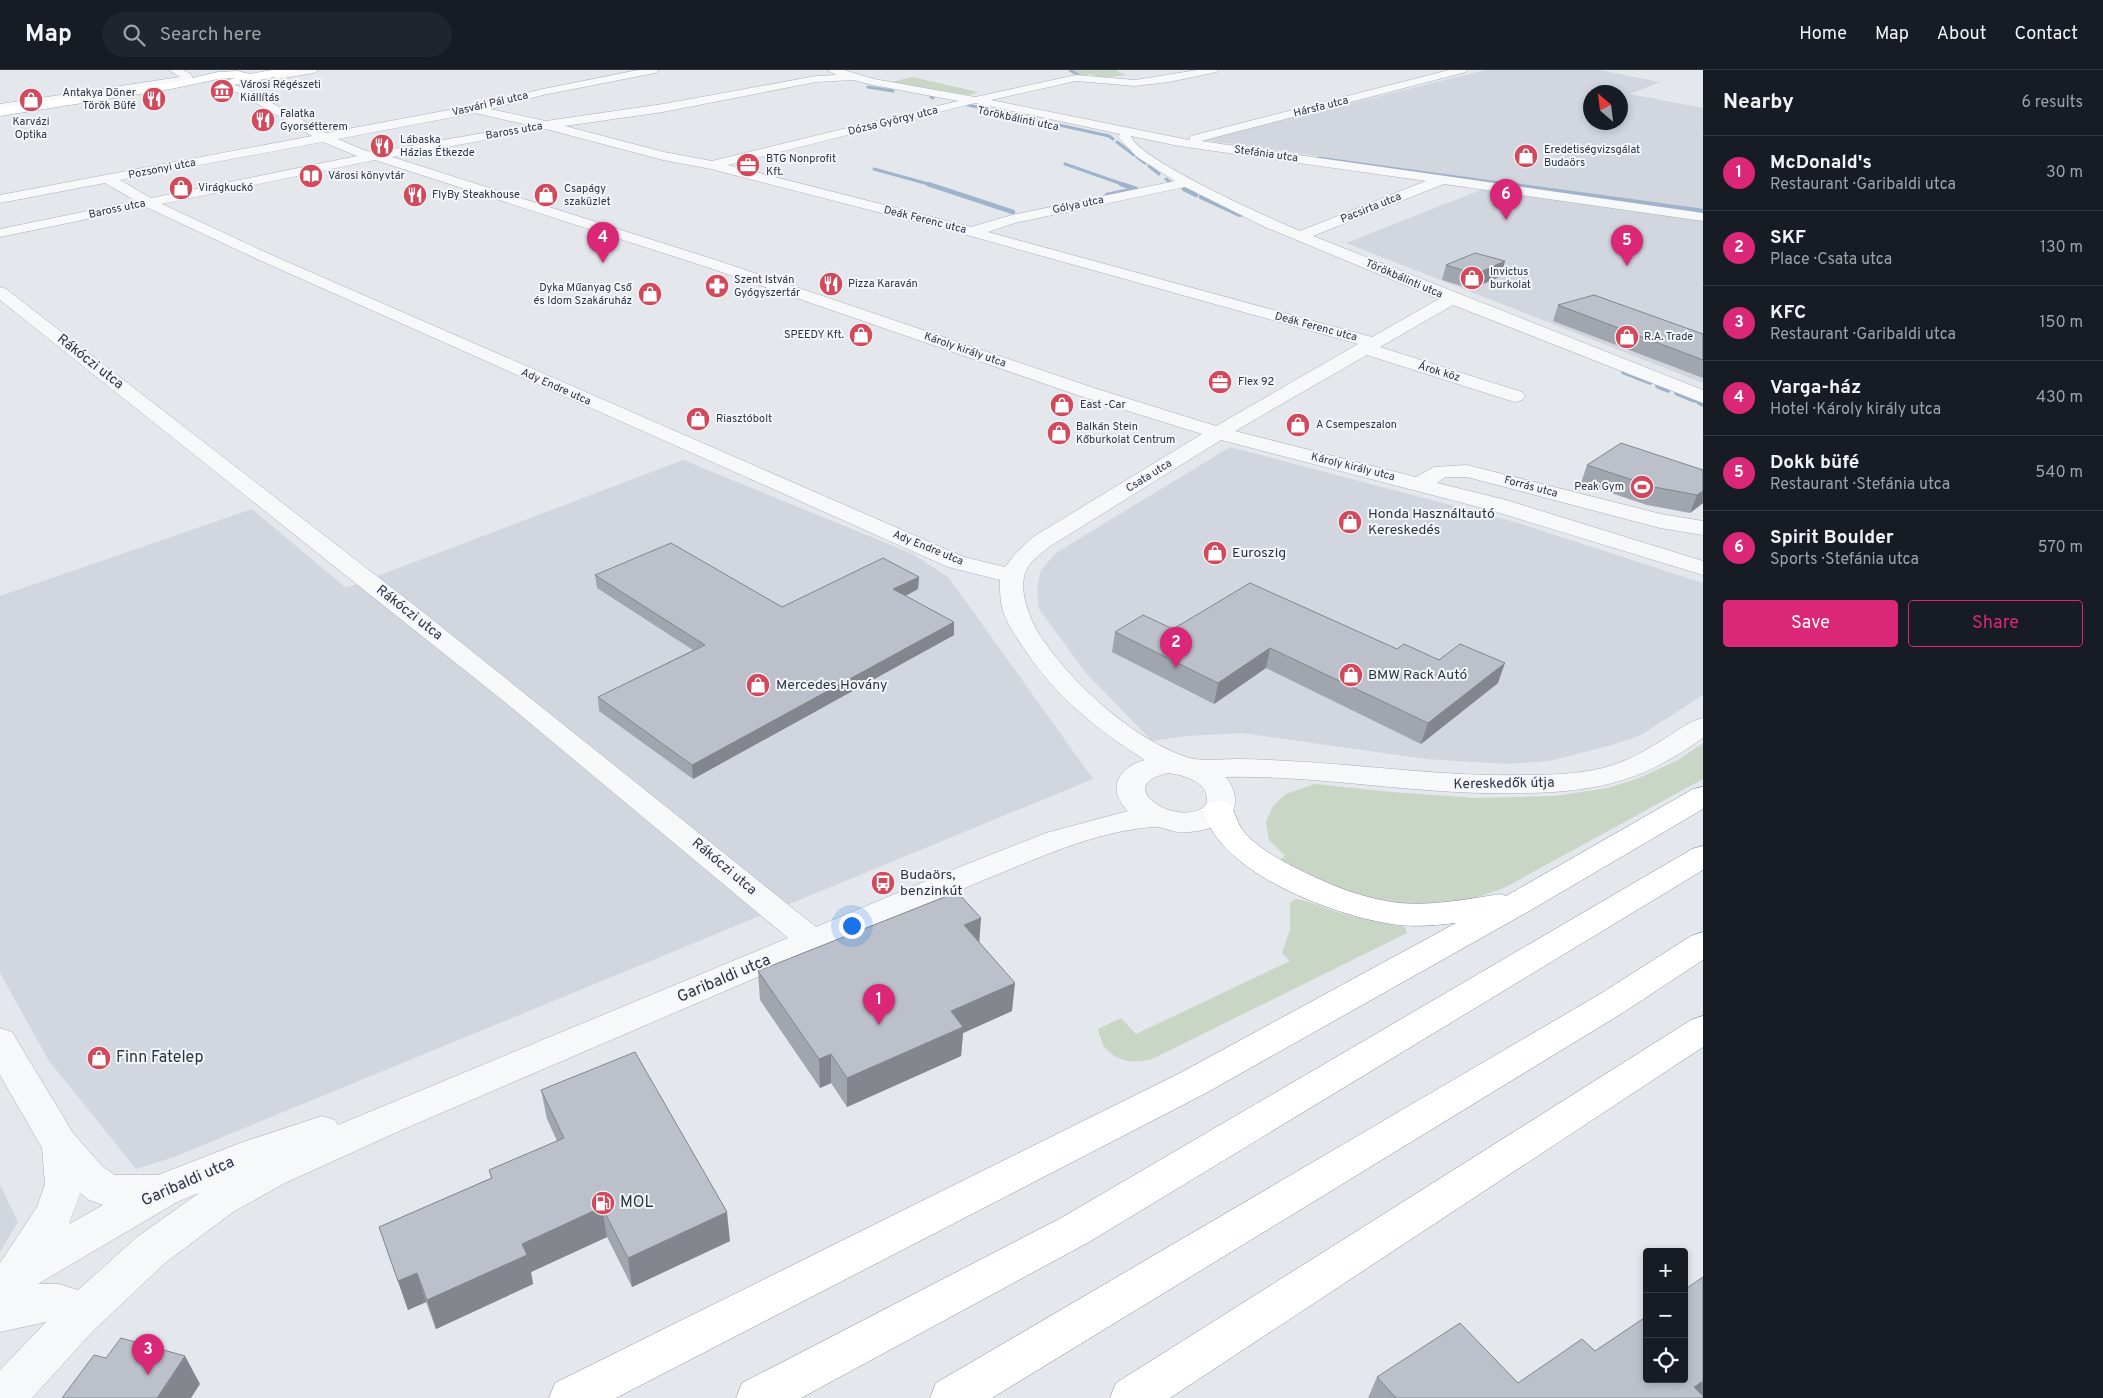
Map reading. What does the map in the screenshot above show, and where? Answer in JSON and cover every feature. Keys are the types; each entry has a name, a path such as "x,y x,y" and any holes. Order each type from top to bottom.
{"main road":[{"path":"123,94 212,82 218,75 241,81 292,70"},
{"path":"241,81 277,73"},
{"path":"0,112 212,82"},
{"path":"571,1398 1185,1088 1520,902 1703,796"},
{"path":"1221,806 1223,825 1232,837 1265,864 1318,890 1363,907 1398,914 1443,914 1520,902"},
{"path":"758,1398 1075,1230 1703,856"},
{"path":"952,1398 1612,1003 1703,944"},
{"path":"1132,1398 1703,1028"}],"street":[{"path":"0,108 188,79 187,76 174,70"},
{"path":"277,73 314,70"},
{"name":"Vasvári Pál utca","path":"325,138 475,109 543,92 655,70"},
{"name":"Stefánia utca","path":"832,70 873,82 975,100 1127,133 1178,142 1703,217"},
{"path":"1064,70 1076,78 1120,83 1169,79 1213,70"},
{"name":"Hársfa utca","path":"1178,142 1462,70"},
{"path":"1135,72 1169,79"},
{"path":"873,82 906,75"},
{"name":"Baross utca","path":"0,233 376,156 546,125 664,108 816,79 854,77"},
{"name":"Dózsa György utca","path":"712,165 975,100 1076,78"},
{"name":"Károly király utca","path":"212,82 241,81 325,138 363,154 376,156 716,265 1086,392 1218,433 1420,484 1580,529 1703,568"},
{"path":"958,85 998,96"},
{"path":"0,118 143,97 158,91 158,89"},
{"name":"Törökbálinti utca","path":"954,106 1082,133"},
{"name":"Deák Ferenc utca","path":"475,109 546,125 663,156 712,165 972,232 1368,346"},
{"name":"Törökbálinti utca","path":"1127,133 1124,137 1128,142 1185,183 1228,204 1300,236 1451,298 1703,397"},
{"name":"Pozsonyi utca","path":"0,199 325,138"},
{"name":"Ady Endre utca","path":"108,179 150,202 254,253 956,562 1012,576"},
{"name":"Pacsirta utca","path":"1300,236 1443,180"},
{"name":"Gólya utca","path":"972,232 1012,219 1185,183"},
{"name":"Rákóczi utca","path":"0,292 628,787 812,941"},
{"name":"Csata utca","path":"1012,576 1021,560 1041,542 1218,433 1451,298"},
{"name":"Árok köz","path":"1368,346 1514,396"},
{"name":"Forrás utca","path":"1420,484 1441,471 1467,471 1660,521 1703,528"},
{"path":"1012,576 1011,593 1014,612 1023,630 1052,668 1105,722 1157,757 1196,769 1217,784 1222,793 1221,806 1210,817 1199,821 1170,822 1155,817 1143,810 1134,802 1129,760 1105,722"},
{"name":"Kereskedők útja","path":"1182,766 1293,770 1429,784 1497,786 1568,782 1623,771 1654,758 1703,726"},
{"path":"1132,785 1143,770 1154,766 1182,766"},
{"name":"Kereskedők útja","path":"1221,806 1231,792 1248,782 1293,770"},
{"name":"Garibaldi utca","path":"1057,840 1114,807 1132,785"},
{"name":"Garibaldi utca","path":"3,1398 78,1317 151,1250 219,1200 310,1153 968,874 1057,840 1130,820 1155,817"},
{"path":"0,1042 61,1147 84,1174 103,1188 127,1194 163,1190"},
{"name":"Garibaldi utca","path":"7,1280 163,1190 256,1153 315,1134 391,1118"},
{"path":"7,1280 54,1214 64,1184 61,1147"},
{"path":"0,1313 18,1307 46,1302 66,1305 78,1317"}],"shaded area":[{"path":"1485,70 1599,70 1660,82 1630,94 1703,108 1703,383 1346,243 1501,182 1204,140"},
{"path":"1230,447 1515,522 1703,583 1703,695 1641,735 1612,745 1549,761 1507,764 1426,759 1242,733 1186,736 1152,741 1086,673 1039,609 1037,588 1041,570 1056,553"},
{"path":"683,460 913,554 949,578 1093,779 174,1157 136,1169 49,1061 0,973 0,596 252,509 346,588"},
{"path":"0,1185 18,1222 0,1252"}],"green space":[{"path":"1073,70 1119,70 1116,71 1126,75 1101,78 1090,74 1081,76"},
{"path":"912,77 978,92 969,95 892,82"},
{"path":"1703,743 1703,779 1504,888 1453,903 1426,907 1399,906 1352,894 1278,861 1285,856 1269,840 1266,822 1273,806 1286,794 1315,784 1477,798 1555,796 1608,788 1639,778 1678,760"},
{"path":"1295,899 1348,915 1405,927 1407,933 1154,1058 1126,1061 1108,1051 1103,1045 1098,1029 1121,1018 1136,1034 1290,961 1282,953 1290,929 1290,903"}],"building":[{"path":"1475,253 1505,261 1476,274 1446,265"},
{"path":"1594,295 1703,334 1703,360 1558,305"},
{"path":"1621,443 1703,470 1703,491 1697,495 1654,487 1587,465"},
{"name":"Mercedes Hovány","path":"671,543 782,607 883,558 919,577 893,589 954,622 692,765 598,697 705,645 595,575"},
{"path":"1250,583 1397,649 1404,644 1439,660 1460,644 1505,663 1428,723 1270,648 1218,683 1115,632 1143,615 1173,629"},
{"path":"957,892 981,918 964,925 1015,983 951,1011 963,1027 847,1078 831,1054 819,1059 758,971"},
{"name":"MOL","path":"635,1052 727,1212 628,1258 602,1207 522,1244 527,1255 427,1300 417,1273 398,1281 379,1227 492,1178 489,1170 564,1138 541,1090"},
{"path":"1703,1277 1703,1381 1694,1387 1703,1398 1396,1398 1377,1377 1460,1323 1518,1383 1582,1339 1595,1351 1643,1319 1643,1383 1688,1383 1688,1287"},
{"path":"121,1338 185,1356 157,1398 62,1398 94,1355 106,1358"}],"waterway":[{"path":"1070,70 1081,77"},
{"path":"868,87 893,91"},
{"path":"968,105 1109,136 1113,139"},
{"path":"1117,142 1134,155"},
{"path":"1137,157 1145,163"},
{"path":"1319,158 1514,185"},
{"path":"1065,164 1125,185"},
{"path":"1149,166 1159,174"},
{"path":"874,169 932,185"},
{"path":"1166,179 1170,182"},
{"path":"928,184 1013,212"},
{"path":"1107,195 1136,189 1121,184"},
{"path":"1505,184 1703,211"},
{"path":"1184,189 1196,195"},
{"path":"1201,197 1240,215"},
{"path":"1624,372 1650,382"},
{"path":"1658,386 1668,390"},
{"path":"1677,393 1694,400"},
{"path":"1699,402 1703,404"}],"place":[{"name":"Városi Régészeti Kiállítás","path":"222,91"},
{"name":"Antakya Döner Török Büfé","path":"154,99"},
{"name":"Karvázi Optika","path":"31,100"},
{"name":"Falatka Gyorsétterem","path":"263,120"},
{"name":"Lábaska Házias Étkezde","path":"382,146"},
{"name":"Eredetiségvizsgálat Budaörs","path":"1526,156"},
{"name":"BTG Nonprofit Kft.","path":"748,165"},
{"name":"Városi könyvtár","path":"311,176"},
{"name":"Virágkuckó","path":"181,188"},
{"name":"FlyBy Steakhouse","path":"415,195"},
{"name":"Csapágy szaküzlet","path":"546,195"},
{"name":"Spirit Boulder","path":"1506,220"},
{"name":"Varga-ház","path":"603,263"},
{"name":"Dokk büfé","path":"1627,266"},
{"name":"Invictus burkolat","path":"1472,278"},
{"name":"Pizza Karaván","path":"831,284"},
{"name":"Szent István Gyógyszertár","path":"717,286"},
{"name":"Dyka Műanyag Cső és Idom Szakáruház","path":"650,294"},
{"name":"SPEEDY Kft.","path":"861,335"},
{"name":"R.A. Trade","path":"1627,337"},
{"name":"Flex 92","path":"1220,382"},
{"name":"East -Car","path":"1062,405"},
{"name":"Riasztóbolt","path":"698,419"},
{"name":"A Csempeszalon","path":"1298,425"},
{"name":"Balkán Stein Kőburkolat Centrum","path":"1059,433"},
{"name":"Peak Gym","path":"1642,487"},
{"name":"Honda Használtautó Kereskedés","path":"1350,522"},
{"name":"Euroszig","path":"1215,553"},
{"name":"SKF","path":"1176,668"},
{"name":"BMW Rack Autó","path":"1351,675"},
{"name":"Mercedes Hovány","path":"758,685"},
{"name":"Budaörs, benzinkút","path":"883,883"},
{"name":"McDonald's","path":"879,1025"},
{"name":"Finn Fatelep","path":"99,1058"},
{"name":"MOL","path":"603,1203"},
{"name":"KFC","path":"148,1375"}]}
